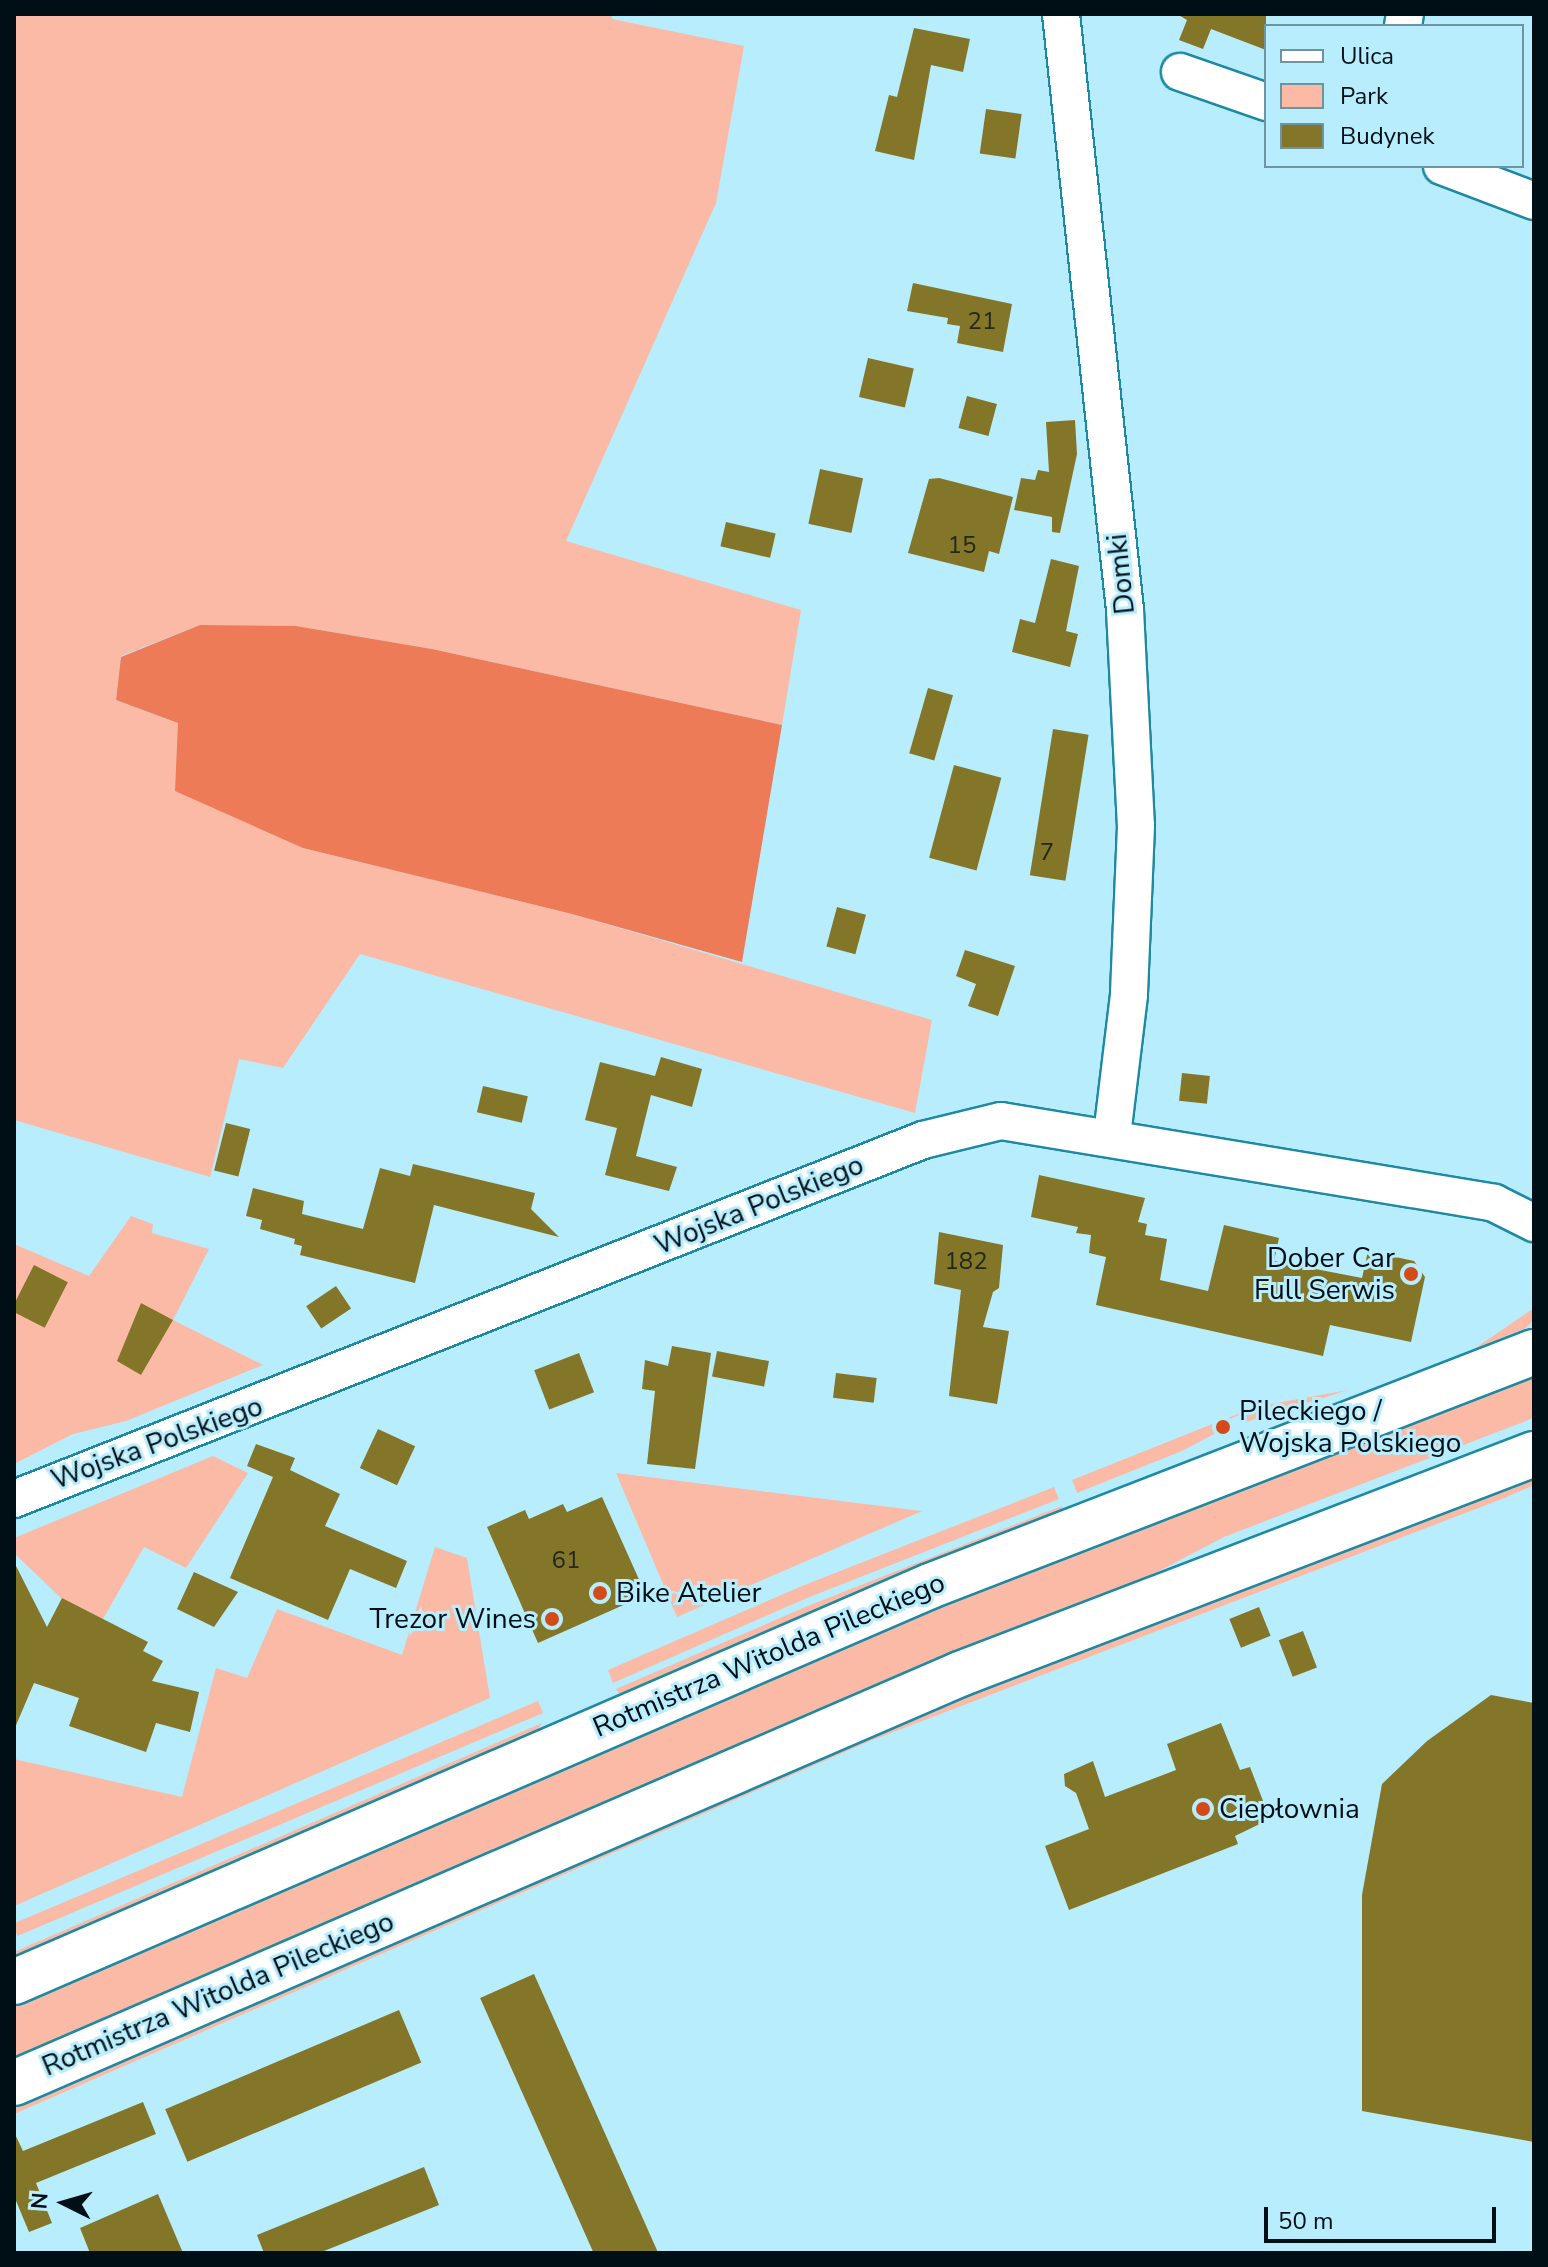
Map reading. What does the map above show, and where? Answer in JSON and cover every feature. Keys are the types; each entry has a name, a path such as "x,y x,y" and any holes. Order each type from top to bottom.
{"main road":[{"name":"Rotmistrza Witolda Pileckiego","path":"14,1982 916,1592 1534,1352"},
{"name":"Rotmistrza Witolda Pileckiego","path":"14,2083 960,1674 1534,1454"}],"street":[{"name":"Domki","path":"1061,14 1125,610 1136,826 1129,995 1112,1135"},
{"path":"1180,72 1264,101"},
{"path":"1447,168 1534,201"},
{"name":"Wojska Polskiego","path":"14,1499 923,1140 1001,1121 1112,1135 1494,1203 1534,1223"}],"green space":[{"path":"14,14 612,14 612,19 744,46 716,203 566,541 801,610 782,725 432,649 296,626 200,625 121,656 116,700 178,723 303,848 572,914 932,1020 915,1113 360,954 283,1068 239,1059 210,1177 14,1120"},
{"path":"131,1216 153,1224 152,1233 209,1249 173,1320 263,1365 126,1421 73,1434 14,1464 14,1244 89,1276"},
{"path":"1534,1308 1534,1319 1526,1328 1474,1349"},
{"path":"1534,1374 1534,1417 1526,1421 1224,1537 1113,1595 14,2063 14,2003 829,1648"},
{"path":"1348,1390 1246,1422 1242,1414 1217,1424 1218,1432 1182,1451 1077,1493 1072,1480 1255,1407"},
{"path":"213,1456 248,1473 186,1568 144,1547 103,1619 61,1598 14,1553 14,1538"},
{"path":"616,1473 922,1511 677,1617"},
{"path":"1534,1475 1534,1485 1502,1499 870,1741 14,2114 14,2105 866,1733"},
{"path":"1054,1487 1059,1499 807,1598 613,1683 608,1670 802,1586"},
{"path":"1062,1506 1064,1513 622,1697 616,1689 810,1605"},
{"path":"435,1547 467,1558 490,1698 14,1906 14,1759 182,1797 216,1668 247,1678 277,1609 402,1655"},
{"path":"538,1701 543,1713 17,1936 14,1923"},
{"path":"542,1723 535,1734 14,1962 14,1952"}],"shaded area":[{"path":"200,625 296,626 432,649 782,725 742,962 572,914 303,848 175,791 178,723 116,700 121,657"}],"building":[{"path":"1177,14 1266,14 1264,49 1211,29 1203,49 1179,40 1187,20"},
{"path":"914,28 970,39 963,72 931,65 914,160 875,151 889,95 897,97"},
{"path":"986,109 1022,114 1015,159 980,154"},
{"path":"913,283 1012,304 1003,352 957,343 960,326 947,324 948,318 907,311"},
{"path":"868,358 914,369 905,408 859,397"},
{"path":"967,396 997,404 988,436 958,428"},
{"path":"1075,420 1077,454 1060,533 1052,532 1052,517 1014,510 1021,478 1035,480 1038,470 1049,472 1046,422"},
{"path":"820,469 863,478 851,533 808,524"},
{"path":"939,478 1013,497 999,554 989,551 984,572 908,553 929,479"},
{"path":"726,522 776,533 770,558 720,546"},
{"path":"1051,559 1079,566 1066,631 1078,634 1070,667 1012,652 1020,619 1035,623"},
{"path":"928,688 953,695 934,761 909,753"},
{"path":"1053,729 1089,735 1065,881 1030,875"},
{"path":"954,765 1001,778 976,870 929,858"},
{"path":"837,907 866,915 855,954 826,947"},
{"path":"965,950 1015,966 998,1016 968,1006 976,984 956,976"},
{"path":"661,1057 702,1069 692,1107 651,1095 636,1156 677,1167 669,1191 605,1175 617,1128 585,1120 600,1062 655,1076"},
{"path":"1182,1073 1210,1076 1207,1104 1179,1101"},
{"path":"483,1086 528,1096 522,1123 477,1112"},
{"path":"226,1123 250,1129 238,1177 214,1171"},
{"path":"413,1164 535,1193 531,1209 559,1237 434,1205 415,1283 300,1255 302,1246 294,1244 295,1239 260,1229 262,1220 246,1216 253,1188 304,1201 302,1214 363,1229 380,1168 410,1176"},
{"path":"1039,1175 1145,1198 1138,1222 1147,1224 1145,1235 1167,1239 1160,1280 1208,1291 1224,1225 1279,1238 1274,1261 1362,1278 1368,1251 1414,1261 1425,1277 1411,1342 1330,1325 1323,1356 1096,1305 1106,1257 1089,1253 1091,1235 1076,1233 1078,1227 1031,1217"},
{"path":"939,1232 1003,1245 999,1288 993,1292 983,1327 1009,1331 997,1404 949,1396 961,1290 934,1284"},
{"path":"34,1265 68,1282 45,1328 14,1312 14,1304"},
{"path":"336,1286 351,1308 321,1329 306,1306"},
{"path":"141,1303 173,1320 141,1375 117,1361"},
{"path":"672,1346 711,1353 695,1469 647,1464 655,1391 642,1389 645,1360 668,1366"},
{"path":"717,1351 769,1361 764,1387 712,1377"},
{"path":"579,1353 594,1392 549,1409 534,1370"},
{"path":"836,1373 877,1378 874,1403 833,1398"},
{"path":"378,1429 415,1446 397,1485 360,1468"},
{"path":"256,1444 295,1458 290,1470 340,1494 325,1526 407,1561 396,1588 350,1569 328,1620 230,1578 273,1477 247,1466"},
{"path":"602,1497 646,1595 538,1643 487,1527 525,1510 529,1519 563,1504 567,1512"},
{"path":"14,1562 47,1627 62,1598 148,1642 143,1651 163,1661 152,1681 199,1692 190,1732 156,1723 146,1752 69,1726 79,1698 34,1683 14,1730"},
{"path":"194,1572 238,1592 214,1627 177,1609"},
{"path":"1259,1607 1271,1636 1241,1648 1229,1619"},
{"path":"1303,1631 1317,1667 1293,1677 1279,1640"},
{"path":"1491,1695 1534,1703 1534,2142 1362,2111 1362,1895 1382,1784 1427,1741"},
{"name":"Ciepłownia","path":"1221,1723 1240,1770 1250,1767 1270,1819 1235,1836 1238,1844 1069,1910 1045,1846 1089,1829 1076,1793 1065,1786 1064,1774 1093,1761 1105,1797 1176,1770 1167,1744"},
{"path":"534,1974 658,2253 594,2253 480,1998"},
{"path":"399,2010 421,2062 187,2162 165,2109"},
{"path":"143,2102 156,2134 36,2183 52,2223 29,2232 14,2196 14,2132 23,2151"},
{"path":"424,2167 439,2205 319,2253 264,2253 257,2235"},
{"path":"158,2194 183,2253 90,2253 80,2228"}],"place":[{"name":"Dober Car Full Serwis","path":"1411,1274"},
{"name":"Pileckiego / Wojska Polskiego","path":"1223,1427"},
{"name":"Bike Atelier","path":"600,1593"},
{"name":"Trezor Wines","path":"552,1619"},
{"name":"Ciepłownia","path":"1203,1809"}]}
